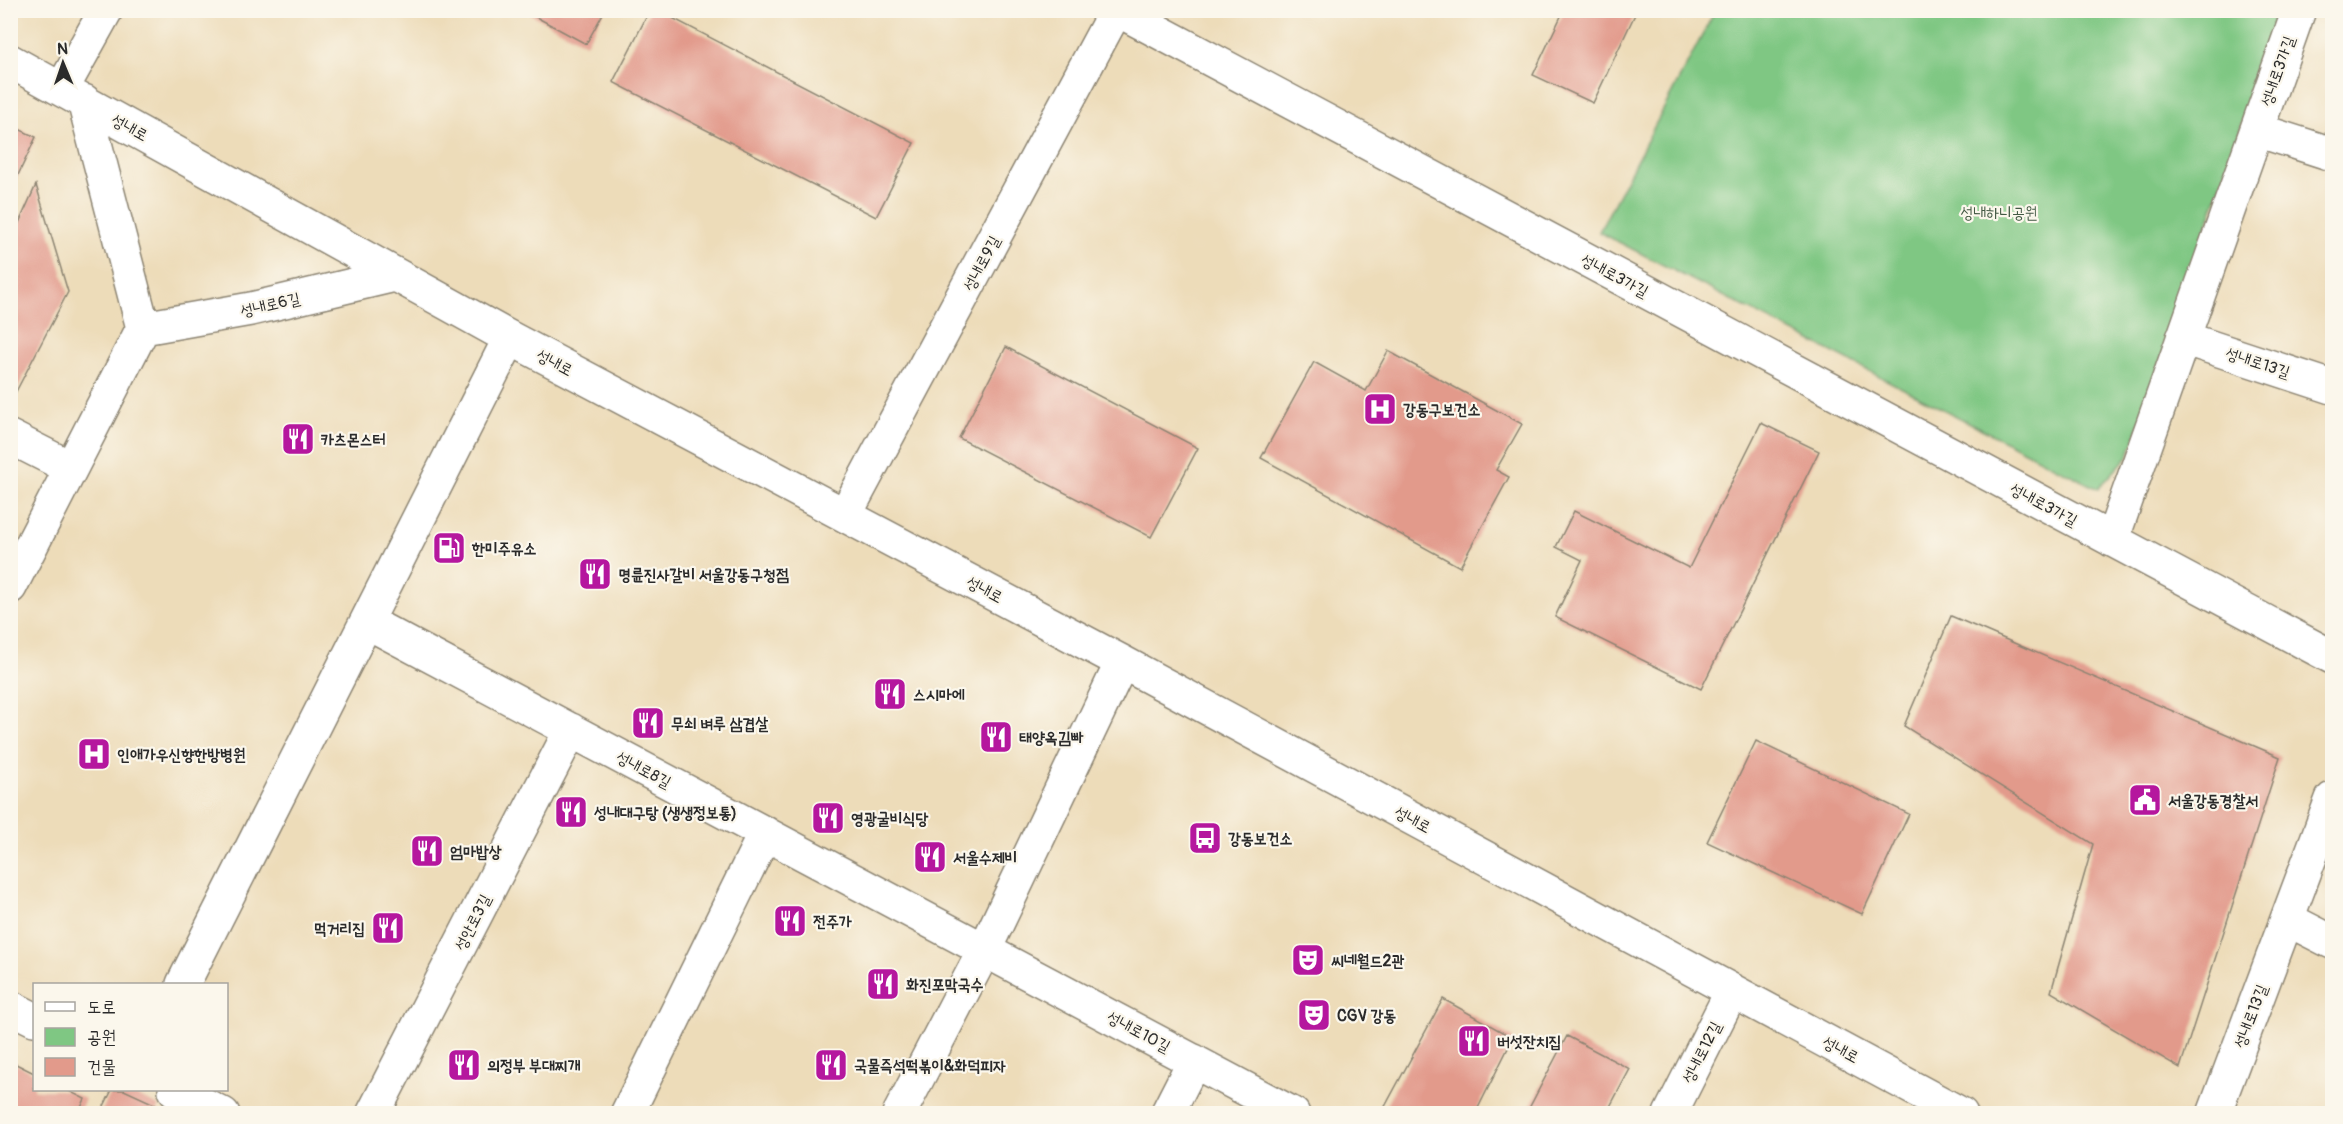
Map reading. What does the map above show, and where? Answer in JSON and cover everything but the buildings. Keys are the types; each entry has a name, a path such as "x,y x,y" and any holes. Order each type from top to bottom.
{"street":[{"path":"10,587 143,328 73,95 106,10"},
{"name":"성내로9길","path":"845,515 1117,10"},
{"name":"성내로3가길","path":"1117,10 2332,657"},
{"name":"성내로3가길","path":"2112,540 2299,10"},
{"name":"성내로","path":"10,61 510,338 1122,662 1961,1113"},
{"path":"2256,130 2332,154"},
{"name":"성내로6길","path":"143,328 251,309 395,275"},
{"path":"184,983 510,338"},
{"name":"성내로13길","path":"2183,338 2332,387"},
{"path":"10,436 71,468"},
{"name":"성내로8길","path":"367,622 985,950"},
{"path":"899,1113 985,950 1122,662"},
{"name":"성안로3길","path":"373,1113 571,730"},
{"name":"성내로13길","path":"2214,1113 2332,799"},
{"path":"627,1113 765,833"},
{"path":"2287,919 2332,942"},
{"name":"성내로10길","path":"985,950 1293,1113"},
{"name":"성내로12길","path":"1670,1113 1732,990"},
{"path":"10,1007 33,1018"},
{"path":"1167,1113 1194,1061"},
{"path":"179,1091 223,1113"}],"green space":[{"name":"성내하니공원","path":"1715,11 2276,11 2241,127 2129,455 2098,489 1599,232"}],"place":[{"name":"강동구보건소","path":"1380,409"},
{"name":"카츠몬스터","path":"298,439"},
{"name":"한미주유소","path":"449,548"},
{"name":"명륜진사갈비 서울강동구청점","path":"595,574"},
{"name":"스시마에","path":"890,694"},
{"name":"무쇠 벼루 삼겹살","path":"648,723"},
{"name":"태양옥김빠","path":"996,737"},
{"name":"인애가우신향한방병원","path":"94,754"},
{"name":"서울강동경찰서","path":"2145,800"},
{"name":"성내대구탕 (생생정보통)","path":"571,812"},
{"name":"영광굴비식당","path":"828,818"},
{"name":"강동보건소","path":"1205,838"},
{"name":"엄마밥상","path":"427,851"},
{"name":"서울수제비","path":"930,857"},
{"name":"전주가","path":"790,921"},
{"name":"먹거리집","path":"388,928"},
{"name":"씨네월드2관","path":"1308,960"},
{"name":"화진포막국수","path":"883,984"},
{"name":"CGV 강동","path":"1314,1015"},
{"name":"버섯잔치집","path":"1474,1041"},
{"name":"의정부 부대찌개","path":"464,1065"},
{"name":"국물즉석떡볶이&화덕피자","path":"831,1065"}]}
